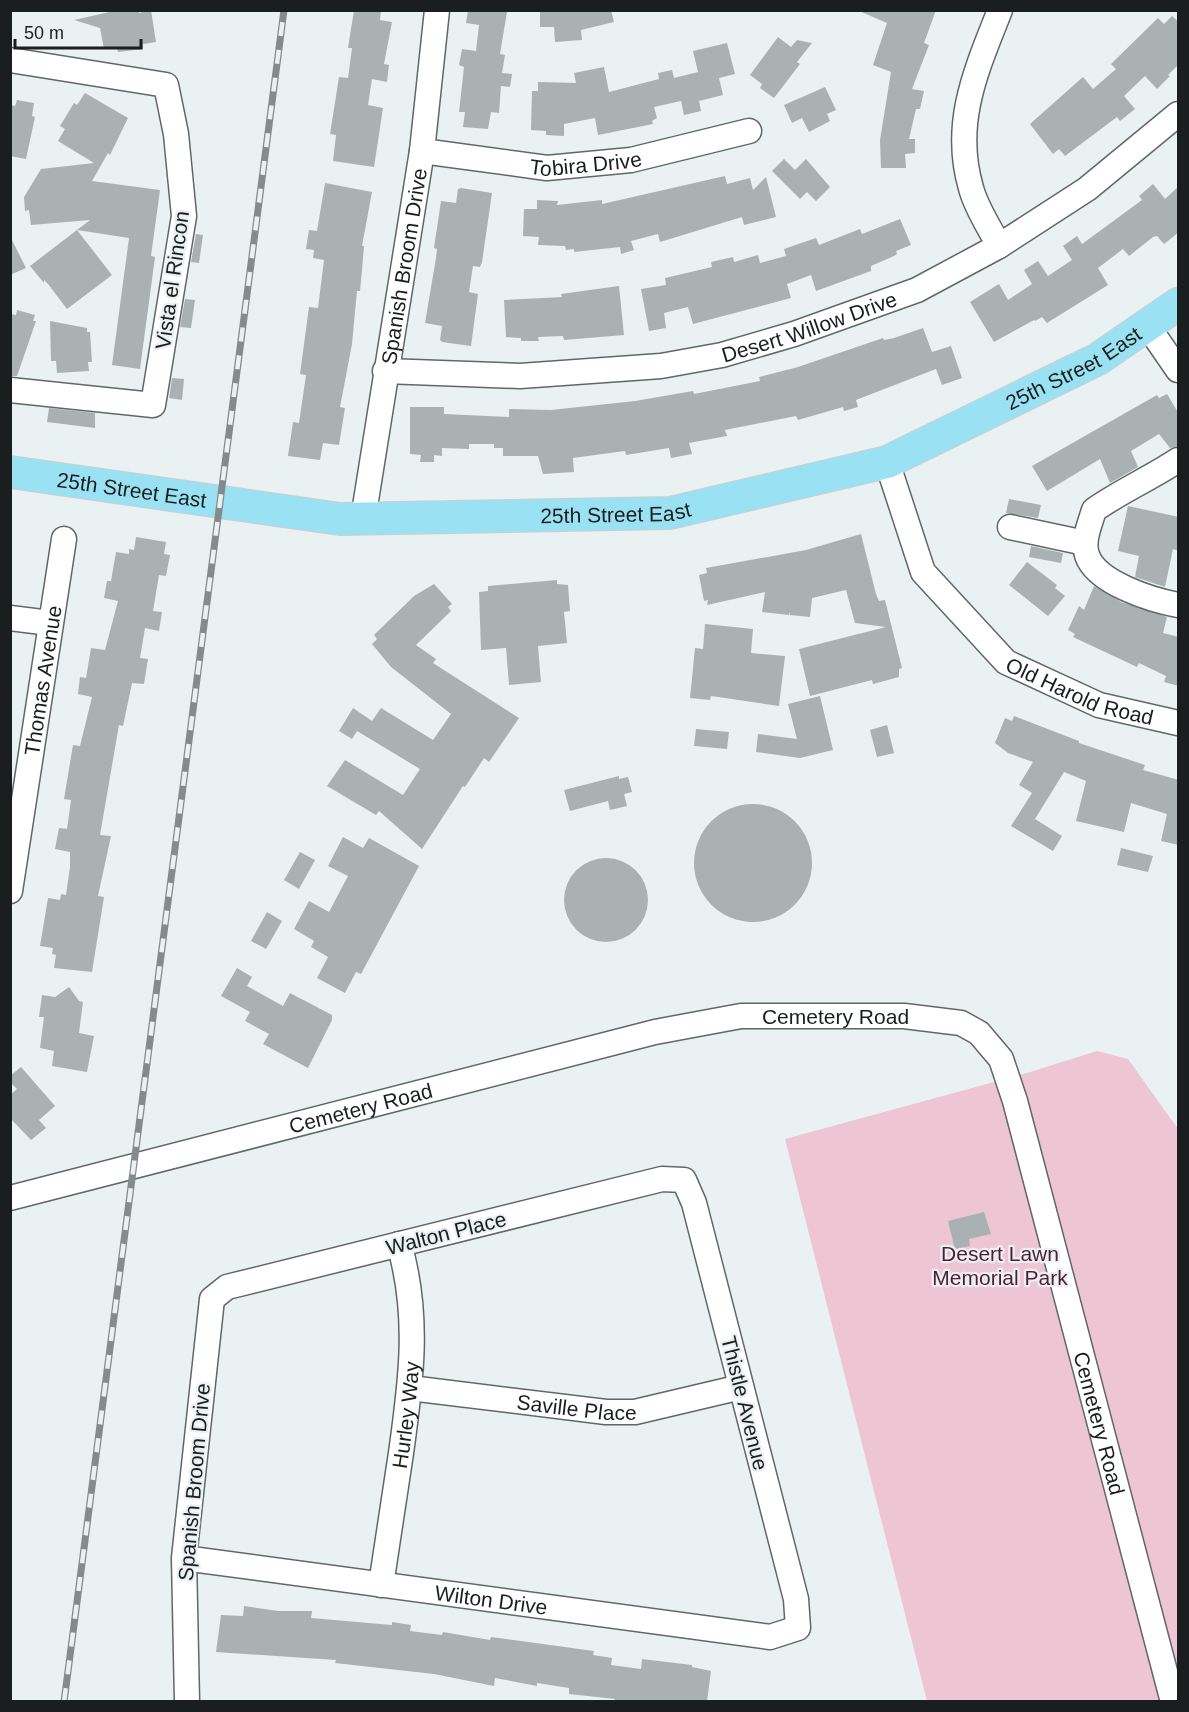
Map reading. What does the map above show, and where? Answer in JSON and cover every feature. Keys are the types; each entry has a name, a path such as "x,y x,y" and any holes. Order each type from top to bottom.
{"main road":[{"name":"25th Street East","path":"10,472 340,519 670,513 887,462 1098,359 1147,325 1177,308"}],"street":[{"name":"Spanish Broom Drive","path":"363,519 422,151 437,10"},
{"path":"999,246 971,190 962,146 970,87 1000,10"},
{"name":"Vista el Rincon","path":"10,60 166,85 176,134 184,216 153,405 10,390"},
{"name":"Desert Willow Drive","path":"385,371 520,376 661,366 722,355 794,334 917,290 999,246 1087,189 1179,114"},
{"name":"Tobira Drive","path":"422,151 547,168 632,160 749,131"},
{"path":"1147,325 1179,370"},
{"name":"Old Harold Road","path":"887,462 922,572 1006,662 1099,705 1179,723"},
{"path":"1177,465 1118,493 1094,510 1085,543 1086,554 1093,566 1105,578 1179,605"},
{"path":"1010,527 1085,543"},
{"name":"Thomas Avenue","path":"10,891 64,539"},
{"path":"10,618 50,623"},
{"name":"Cemetery Road","path":"10,1198 655,1032 741,1016 904,1016 961,1023 979,1033 1001,1059 1015,1101 1173,1701"},
{"name":"Walton Place","path":"212,1299 227,1287 662,1179 684,1180"},
{"name":"Thistle Avenue","path":"684,1180 694,1203 796,1599 798,1628"},
{"name":"Hurley Way","path":"381,1585 410,1388 413,1315 407,1269 399,1244"},
{"name":"Spanish Broom Drive","path":"187,1701 184,1558 212,1299"},
{"name":"Saville Place","path":"410,1388 606,1412 634,1412 741,1387"},
{"name":"Wilton Drive","path":"184,1558 770,1637 798,1628"}],"green space":[{"name":"Desert Lawn Memorial Park","path":"1097,1051 1128,1059 1178,1129 1178,1701 927,1701 785,1139 1027,1073"}],"building":[{"path":"118,10 139,10 139,13 151,10 156,42 143,44 143,49 118,52 117,48 104,49 100,28 74,20"},
{"path":"354,10 381,10 380,20 392,22 384,64 389,65 387,82 372,79 368,105 383,108 374,167 333,161 336,135 330,134 339,77 348,78 352,48 348,48"},
{"path":"468,10 507,12 500,54 505,55 502,73 512,74 510,87 501,86 499,113 491,112 488,129 463,127 465,112 459,112 464,67 459,65 462,49 476,51 479,25 466,23"},
{"path":"540,10 611,10 614,22 581,30 582,40 555,42 554,27 540,27"},
{"path":"857,10 936,10 924,43 929,45 912,89 924,91 920,109 916,109 909,139 915,139 915,153 905,154 906,168 881,168 880,140 891,72 873,65 887,23"},
{"path":"1172,16 1179,22 1179,64 1168,75 1170,76 1157,89 1145,76 1124,96 1135,109 1120,121 1117,117 1065,156 1059,149 1053,154 1030,124 1083,77 1093,89 1116,69 1111,64 1158,18 1164,24"},
{"path":"778,37 791,47 797,40 812,43 797,62 800,64 774,98 760,88 762,84 750,75"},
{"path":"727,43 735,74 719,78 723,95 699,101 701,111 684,115 681,101 654,107 657,118 652,121 653,124 598,135 595,118 564,124 564,136 546,135 546,131 531,130 532,91 538,91 538,82 576,83 574,73 604,67 609,92 659,79 658,73 672,70 674,78 698,72 693,51"},
{"path":"825,87 836,110 827,114 830,121 809,132 802,118 792,123 784,105"},
{"path":"85,93 128,118 110,155 108,153 92,181 160,190 151,256 155,257 140,369 112,365 129,238 77,230 90,220 31,225 29,210 25,211 24,197 41,169 94,163 58,141 65,129 60,126 74,103 77,105"},
{"path":"17,100 34,103 32,116 35,117 26,159 10,156 10,105 15,106"},
{"path":"784,159 795,170 806,159 830,187 816,201 807,192 800,199 772,171"},
{"path":"725,176 727,184 750,178 753,190 766,177 776,217 744,225 742,217 660,242 658,234 631,241 634,250 621,254 620,247 574,252 574,249 566,250 565,246 538,245 539,237 523,236 524,209 537,209 537,200 558,201 557,205 602,200 602,204"},
{"path":"325,183 372,192 362,246 364,246 360,291 357,291 352,344 340,407 345,408 339,445 323,443 320,460 288,456 293,422 299,423 306,375 300,374 309,307 318,308 324,260 313,258 314,250 306,249 309,230 317,231"},
{"path":"1153,184 1165,199 1179,186 1179,232 1164,244 1157,236 1153,237 1129,256 1123,249 1098,268 1108,285 1047,323 1042,317 994,342 970,302 999,284 1008,300 1032,284 1024,270 1038,261 1048,276 1072,260 1063,246 1077,236 1082,244 1142,200 1139,196"},
{"path":"458,189 492,193 482,262 480,267 473,266 469,292 478,294 471,346 442,342 440,340 442,326 425,323 436,258 437,249 434,248 441,201 456,203"},
{"path":"900,219 911,245 896,251 897,254 894,256 871,266 871,271 816,291 811,275 787,284 791,298 693,324 688,307 664,313 666,328 649,331 641,289 666,285 665,278 712,267 711,262 733,257 734,262 758,255 760,263 786,256 784,249 816,238 819,245 860,229 862,234"},
{"path":"77,230 112,275 67,309 48,284 44,280 44,283 30,266"},
{"path":"196,234 203,235 199,263 191,262"},
{"path":"10,236 26,268 10,275"},
{"path":"619,286 624,335 564,340 563,336 538,337 539,341 521,341 521,338 506,337 504,300 562,297 561,294"},
{"path":"185,299 195,300 191,328 180,327"},
{"path":"17,310 35,315 33,321 36,321 17,376 10,376 10,314 16,315"},
{"path":"50,321 87,328 87,332 90,332 92,362 88,362 89,371 57,373 56,361 51,361"},
{"path":"923,328 932,352 951,346 962,378 942,385 936,369 856,400 858,407 844,411 843,407 798,420 796,416 725,430 727,436 689,443 692,454 671,458 669,448 626,455 625,451 573,458 574,472 543,474 538,456 503,456 503,448 494,448 494,444 469,444 469,449 442,448 442,456 434,455 434,462 420,462 421,455 410,454 410,407 444,407 444,414 509,417 509,409 551,410 635,401 693,391 694,394 760,381 759,377 798,367 883,338 884,340 894,338"},
{"path":"172,378 184,379 182,400 169,398"},
{"path":"1167,394 1179,414 1179,446 1170,448 1159,434 1131,451 1138,467 1110,483 1100,459 1047,491 1032,466 1157,395 1159,398"},
{"path":"49,408 95,413 95,428 47,422"},
{"path":"1009,499 1041,505 1038,518 1006,513"},
{"path":"1128,506 1179,517 1179,551 1173,549 1165,587 1135,577 1139,556 1118,551"},
{"path":"861,534 876,594 879,601 885,600 902,668 899,669 899,677 873,684 872,680 810,696 799,649 886,627 855,623 846,590 812,598 810,617 790,615 789,612 789,615 762,612 765,592 707,605 708,600 704,601 699,575 707,573 706,568 806,550"},
{"path":"136,537 166,542 164,554 170,555 166,576 159,575 153,611 162,612 159,631 145,628 140,658 148,659 144,684 132,683 123,726 119,725 100,835 111,836 98,896 104,897 92,972 54,968 56,955 52,954 53,948 40,946 48,898 60,900 61,894 66,895 70,852 55,849 59,828 67,829 71,800 64,799 73,745 80,746 92,697 78,694 80,677 86,678 91,648 105,650 118,601 104,598 107,581 111,581 116,552 129,554 129,549 134,550"},
{"path":"1031,546 1063,553 1061,563 1029,557"},
{"path":"1027,562 1057,585 1055,588 1065,596 1048,616 1009,585"},
{"path":"557,580 557,584 568,585 570,611 564,612 567,643 538,646 541,682 509,685 506,648 481,650 479,592 488,591 488,586"},
{"path":"434,584 452,604 448,607 451,611 416,645 436,659 433,663 519,718 489,762 484,758 465,787 463,786 422,849 379,811 376,815 327,786 345,760 403,795 420,769 357,731 352,739 339,731 353,708 372,721 381,708 433,740 451,714 391,667 372,644 377,639 374,635 414,596"},
{"path":"1094,586 1121,602 1167,617 1163,633 1179,637 1179,686 1164,682 1166,676 1139,663 1137,667 1073,637 1075,634 1068,630 1079,606 1084,610"},
{"path":"705,624 753,629 751,653 785,656 779,706 711,696 710,700 690,698 695,648 703,649"},
{"path":"820,696 833,750 800,758 756,752 758,734 797,739 788,704"},
{"path":"1014,716 1079,741 1079,743 1145,765 1143,770 1179,780 1179,845 1161,841 1167,814 1131,803 1124,832 1076,821 1086,781 1064,772 1035,819 1062,836 1053,851 1011,826 1032,793 1019,785 1033,762 1008,753 995,743 1005,718 1012,721"},
{"path":"887,725 894,753 877,757 870,730"},
{"path":"696,729 729,732 727,749 694,746"},
{"path":"619,776 619,779 628,777 632,792 624,794 627,806 610,810 608,801 570,811 564,790"},
{"path":"753,804 775,809 795,821 807,841 812,863 807,885 795,905 775,917 753,922 731,917 711,905 699,885 694,863 699,841 711,821 731,809"},
{"path":"343,837 363,848 369,838 419,866 361,974 356,972 345,993 317,978 328,957 311,947 314,941 294,929 309,901 329,912 348,876 328,866"},
{"path":"1121,848 1153,856 1148,872 1117,865"},
{"path":"300,852 315,860 299,889 284,880"},
{"path":"606,858 629,865 641,877 648,900 641,923 629,935 606,942 583,935 571,923 564,900 571,877 583,865"},
{"path":"267,912 282,921 266,949 251,941"},
{"path":"237,968 252,977 247,986 283,1006 290,993 332,1015 332,1020 308,1068 263,1044 269,1034 245,1021 250,1012 221,996"},
{"path":"69,987 79,1001 83,1002 79,1033 94,1036 87,1072 52,1066 54,1051 40,1048 44,1017 39,1017 42,995 55,997"},
{"path":"21,1067 55,1106 39,1120 46,1128 31,1140 10,1118 10,1095 17,1089 10,1082 10,1076"},
{"path":"984,1212 991,1234 969,1239 970,1246 955,1249 948,1221"},
{"path":"244,1606 278,1611 312,1611 311,1618 392,1625 392,1622 411,1625 410,1631 442,1635 443,1632 490,1640 491,1637 594,1651 593,1655 612,1658 611,1665 641,1669 642,1659 692,1665 692,1667 711,1671 707,1701 614,1701 615,1699 569,1694 569,1688 537,1683 537,1686 495,1678 494,1686 434,1674 335,1663 336,1660 216,1652 221,1615 243,1616"}],"railway":[{"path":"64,1702 284,10"}]}
